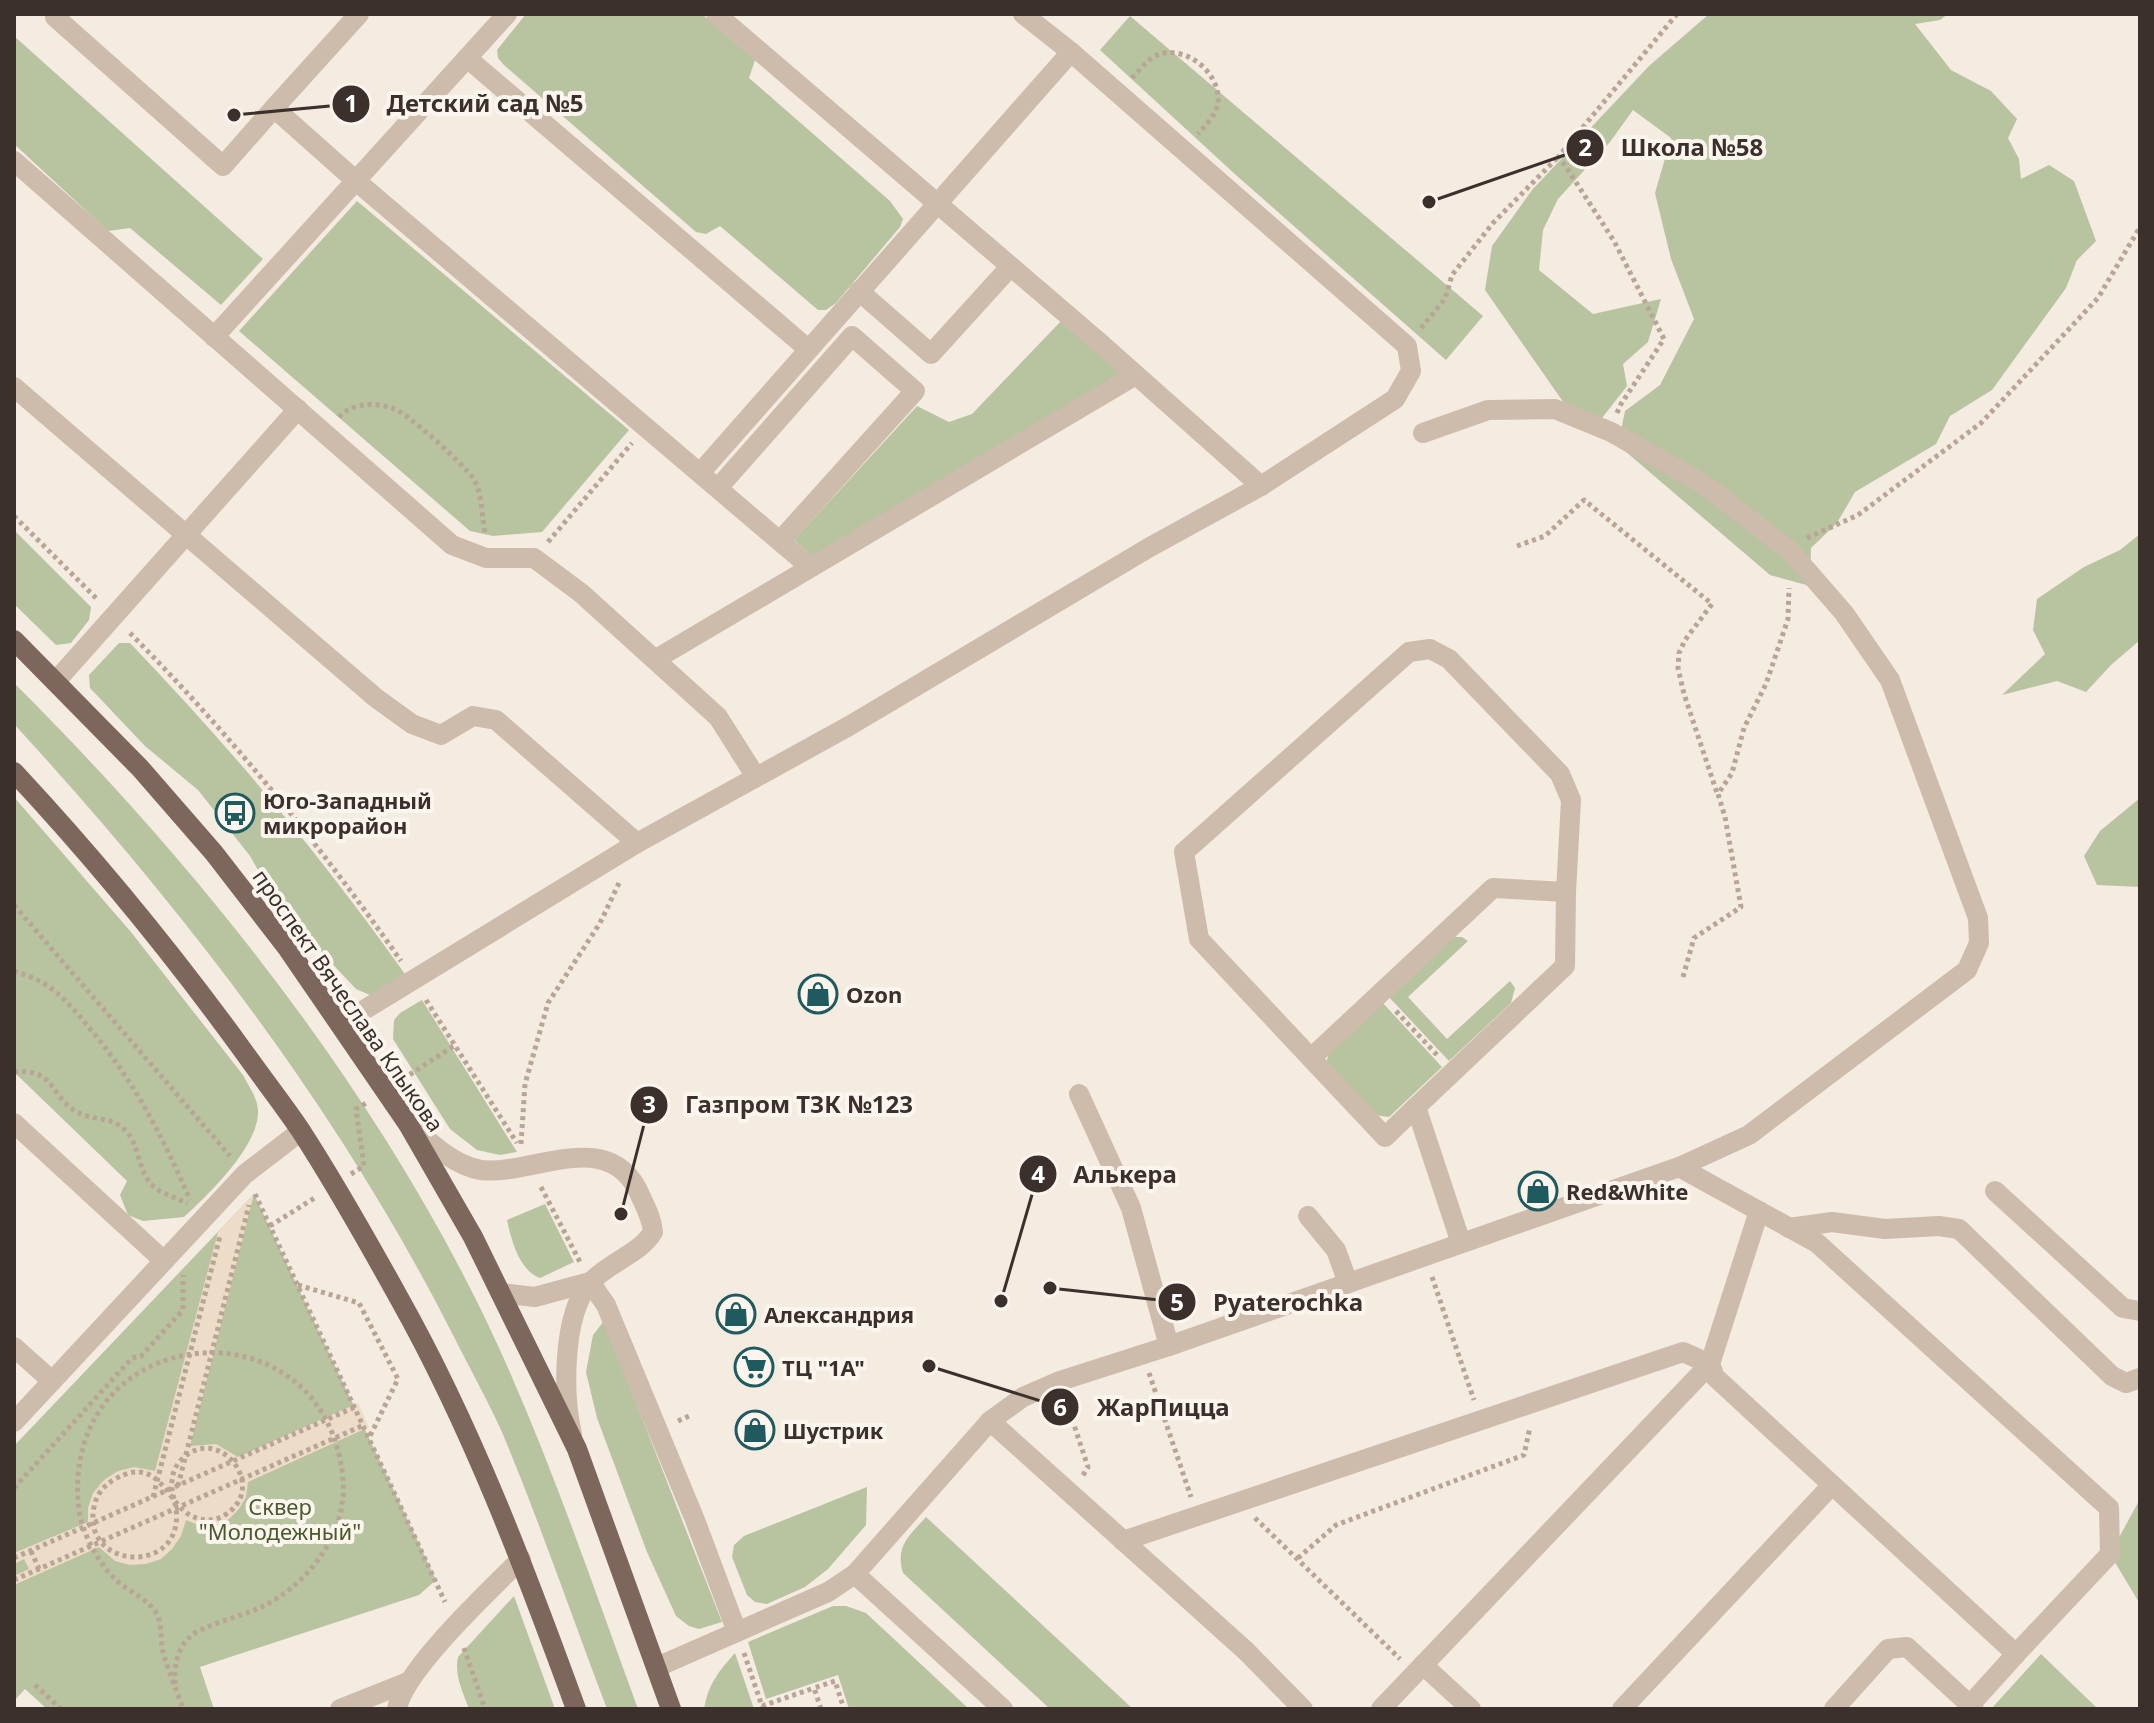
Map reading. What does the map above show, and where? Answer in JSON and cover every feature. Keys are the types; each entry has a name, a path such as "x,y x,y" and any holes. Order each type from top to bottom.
{"main road":[{"name":"проспект Вячеслава Клыкова","path":"14,640 140,768 214,853 288,949 408,1124 473,1237 577,1449 671,1709"},
{"path":"14,772 127,899 193,983 301,1131 334,1186 400,1299 439,1375 521,1559 576,1709"}],"lane":[{"path":"58,14 55,17 223,166 359,14"},
{"path":"214,337 507,14"},
{"path":"716,14 1261,486"},
{"path":"341,1024 637,843 849,726 1150,547 1261,486 1395,399 1411,371 1407,346 1071,52 1023,14"},
{"path":"700,473 1071,52"},
{"path":"467,58 808,349"},
{"path":"274,108 810,567"},
{"path":"14,161 452,545 486,558 534,558 581,593 718,717 756,777"},
{"path":"859,291 931,354 1010,267"},
{"path":"718,488 852,336 915,391 780,541"},
{"path":"656,659 1136,375"},
{"path":"14,387 376,698 412,724 441,735 473,716 496,720 637,843"},
{"path":"56,681 298,409"},
{"path":"657,1667 828,1592 855,1574 990,1421 1023,1397 1060,1381 1169,1346 1679,1167 1749,1135 1967,970 1979,943 1978,918 1890,680 1844,613 1790,551 1705,485 1611,432 1555,409 1488,410 1423,433"},
{"path":"1430,649 1449,659 1560,774 1571,800 1565,966 1385,1137 1311,1058 1199,939 1184,852 1409,652 1430,649"},
{"path":"1311,1058 1493,888 1566,892"},
{"path":"1079,1094 1131,1208 1169,1346"},
{"path":"1416,1107 1461,1243"},
{"path":"14,1123 164,1261"},
{"path":"408,1124 428,1141 466,1165 480,1170 599,1159 615,1164 636,1185 652,1223 653,1232 645,1241 590,1282 535,1297 501,1293"},
{"path":"14,1422 245,1174 301,1131"},
{"path":"1679,1167 1817,1243 2109,1508 2110,1554 2016,1654 1972,1707 1907,1647 1888,1649 1834,1709"},
{"path":"1995,1191 2123,1308 2140,1311"},
{"path":"1381,1709 1710,1364 1759,1211"},
{"path":"1308,1216 1336,1250 1348,1283"},
{"path":"1789,1228 1832,1222 1885,1229 1939,1226 1959,1229 2112,1376 2126,1383 2140,1378"},
{"path":"577,1449 567,1401 567,1359 574,1313 590,1282"},
{"path":"590,1282 606,1305 695,1520 737,1632"},
{"path":"14,1347 52,1381"},
{"path":"1123,1541 1683,1352 1710,1364 1715,1377 2016,1654"},
{"path":"990,1421 1246,1651 1303,1709"},
{"path":"1622,1709 1832,1485"},
{"path":"397,1709 408,1682 456,1625 521,1559"},
{"path":"855,1574 1003,1709"},
{"path":"1419,1669 1471,1709"},
{"path":"340,1709 408,1682"}],"path":[{"path":"1407,346 1445,299 1452,275 1493,223 1559,156 1677,14"},
{"path":"1118,93 1147,62 1159,54 1179,53 1199,62 1215,82 1218,103 1213,117 1184,152"},
{"path":"1559,156 1614,241 1664,339 1621,404 1611,432"},
{"path":"1718,794 1732,773 1744,728 1766,684 1788,619 1790,551 1801,541 1858,515 1981,423 2098,298 2140,227"},
{"path":"325,433 346,409 370,404 395,408 448,451 475,480 486,558"},
{"path":"534,558 646,427"},
{"path":"1517,546 1545,536 1584,500 1712,604 1685,640 1679,653 1678,668 1725,817 1741,907 1694,938 1683,977"},
{"path":"14,516 164,668 280,800 359,901 413,979 520,1149 525,1084 548,1003 600,923 637,843"},
{"path":"14,905 245,1174 456,1625 485,1709"},
{"path":"14,971 48,987 69,1004 97,1037 121,1069 157,1128 194,1208 155,1188 146,1178 129,1134 118,1124 108,1119 82,1115 70,1108 44,1076 27,1071 14,1072"},
{"path":"1380,993 1453,1072"},
{"path":"270,1226 364,1166 356,1109 455,1045"},
{"path":"528,1164 590,1282"},
{"path":"173,1488 212,1352 249,1204 240,1214"},
{"path":"153,1497 221,1235 211,1245"},
{"path":"1425,1256 1480,1420"},
{"path":"14,1488 132,1358 141,1356 183,1310 182,1276 192,1265"},
{"path":"298,1285 359,1303 398,1379 370,1437"},
{"path":"175,1684 177,1657 194,1634 264,1607 298,1584 324,1553 339,1515 343,1483 339,1451 326,1420 309,1395 284,1374 255,1359 224,1352 190,1353 161,1361 132,1376 109,1398 91,1425 78,1463 78,1504 91,1546 113,1577 154,1611 160,1625 162,1650 183,1709"},
{"path":"1142,1353 1197,1517"},
{"path":"1060,1381 1088,1467 1072,1495"},
{"path":"1298,1558 1336,1525 1524,1455 1536,1401"},
{"path":"14,1558 355,1407"},
{"path":"14,1580 364,1425"},
{"path":"173,1488 144,1474 118,1477 99,1494 94,1506 93,1523 101,1541 112,1552 123,1557 147,1557 167,1544 174,1534 178,1508 173,1488 176,1467 192,1452 213,1449 233,1461 242,1479 240,1498 235,1507 217,1519 197,1519 178,1508"},
{"path":"1239,1503 1419,1669"},
{"path":"31,1551 39,1569"},
{"path":"737,1632 762,1708 835,1681 844,1709"},
{"path":"35,1685 61,1709"},
{"path":"814,1688 821,1709"}],"green space":[{"path":"526,14 702,14 755,60 749,78 890,201 903,219 900,227 836,303 826,310 818,310 720,226 706,234 696,232 504,65 498,58 497,50"},
{"path":"1709,14 1948,14 1940,20 1915,24 1951,70 1991,91 2017,119 2008,138 2019,159 2021,179 2049,165 2074,181 2096,241 2077,260 2066,288 1992,390 1950,416 1936,444 1855,492 1837,523 1811,548 1810,586 1770,575 1618,445 1625,411 1660,385 1694,319 1671,259 1655,193 1671,138 1633,110 1610,142 1558,199 1543,230 1539,270 1593,314 1661,299 1648,342 1623,364 1627,386 1595,427 1566,406 1485,290 1492,246 1532,190 1649,66"},
{"path":"1130,16 1483,316 1446,360 1237,176 1100,50"},
{"path":"14,36 263,259 221,305 130,228 108,231 14,144"},
{"path":"357,201 629,430 542,532 493,536 470,531 239,331"},
{"path":"1063,319 1124,372 813,557 794,540 917,406 949,422 972,414"},
{"path":"14,530 91,607 89,620 71,643 56,645 14,604"},
{"path":"2140,534 2140,640 2086,692 2057,681 2002,695 2045,654 2033,630 2037,599 2084,567 2120,550"},
{"path":"119,643 130,643 240,763 343,890 407,977 370,995 356,989 280,908 250,856 198,790 145,746 90,688 89,675"},
{"path":"14,683 155,833 222,913 287,996 404,1169 455,1259 500,1350 538,1439 638,1709 607,1709 502,1432 408,1252 360,1171 309,1092 198,939 14,724"},
{"path":"14,797 131,932 243,1075 254,1096 258,1110 251,1138 231,1168 184,1217 143,1221 128,1215 120,1195 127,1181 14,1072"},
{"path":"2140,798 2140,887 2097,885 2084,856 2100,831"},
{"path":"1454,937 1468,941 1408,997 1447,1039 1510,981 1515,988 1511,1003 1449,1061 1387,995"},
{"path":"422,1000 517,1152 500,1155 477,1150 450,1129 393,1039 394,1020"},
{"path":"1381,1001 1442,1067 1389,1117 1374,1115 1326,1065 1329,1050"},
{"name":"Сквер \"Молодежный\"","path":"254,1194 436,1580 419,1595 200,1667 214,1709 47,1709 25,1689 14,1701 14,1446"},
{"path":"545,1204 574,1262 540,1278 521,1262 507,1220"},
{"path":"604,1321 722,1622 699,1629 676,1616 647,1552 597,1418 586,1372 593,1335"},
{"path":"867,1487 866,1525 828,1569 805,1587 767,1604 755,1602 747,1595 732,1557 734,1545 744,1536"},
{"path":"2140,1499 2140,1604 2110,1554"},
{"path":"926,1517 1133,1709 1050,1709 903,1573 902,1548"},
{"path":"514,1596 555,1709 469,1709 458,1677 458,1657"},
{"path":"833,1606 846,1606 866,1613 969,1709 849,1709 838,1675 766,1699 748,1642"},
{"path":"735,1653 754,1709 704,1709 715,1678"},
{"path":"2041,1654 2098,1709 1991,1709"}],"shaded area":[{"path":"254,1194 190,1446 216,1444 238,1457 358,1403 369,1427 248,1482 246,1497 229,1519 216,1525 201,1526 186,1520 181,1536 161,1559 130,1565 115,1561 99,1547 14,1585 14,1576 29,1569 24,1559 14,1564 14,1553 88,1522 93,1493 104,1480 118,1471 134,1467 155,1471 218,1232"}],"place":[{"name":"Детский сад №5","path":"234,115"},
{"name":"Школа №58","path":"1429,202"},
{"name":"Юго-Западный микрорайон","path":"235,813"},
{"name":"Ozon","path":"818,994"},
{"name":"Red&White","path":"1538,1191"},
{"name":"Газпром ТЗК №123","path":"621,1214"},
{"name":"Pyaterochka","path":"1050,1288"},
{"name":"Алькера","path":"1001,1301"},
{"name":"Александрия","path":"736,1314"},
{"name":"ЖарПицца","path":"929,1366"},
{"name":"ТЦ \"1А\"","path":"754,1367"},
{"name":"Шустрик","path":"755,1430"}]}
